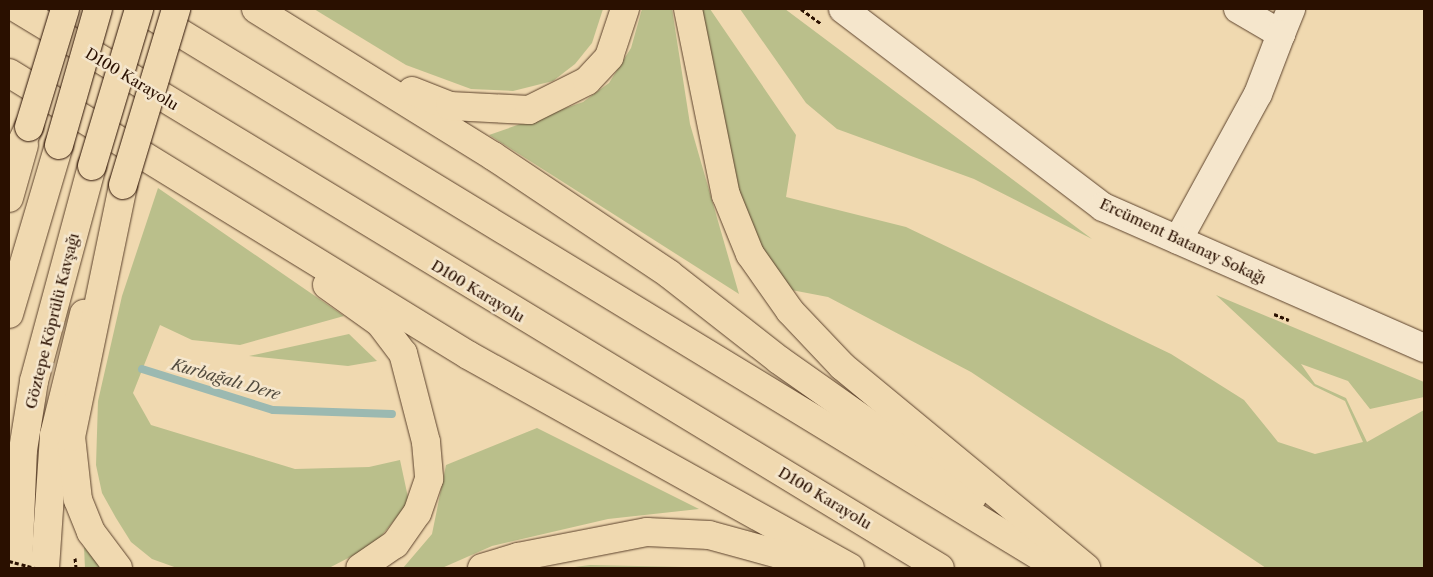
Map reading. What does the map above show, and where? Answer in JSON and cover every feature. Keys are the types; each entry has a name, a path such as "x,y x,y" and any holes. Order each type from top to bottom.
{"main road":[{"name":"D100 Karayolu","path":"18,9 940,568"},
{"path":"9,198 65,9"},
{"path":"9,314 98,9"},
{"path":"140,9 1059,568"},
{"name":"Göztepe Köprülü Kavşağı","path":"18,568 23,450 34,381 92,166 140,9"},
{"path":"45,568 54,435 123,185 176,9"},
{"path":"256,9 355,70 669,274 779,360 1074,568"},
{"path":"355,70 450,106 529,110 588,81 609,56 625,9"},
{"path":"688,9 726,195 750,254 779,295 842,366 1086,568"},
{"path":"9,73 220,205 468,355 850,568"},
{"path":"9,169 29,127"},
{"path":"118,568 91,532 78,500 71,437 123,185"},
{"path":"220,205 380,323 403,353 415,388 430,479 417,513 395,544 360,568"},
{"path":"482,568 518,557 647,532 709,535 830,568"}],"street":[{"name":"Ercüment Batanay Sokağı","path":"843,9 1103,207 1424,348"},
{"path":"1238,9 1280,34"},
{"path":"1178,240 1258,94 1291,9"}],"path":[{"path":"9,561 36,568"}],"green space":[{"path":"314,9 603,9 592,43 575,64 553,81 513,91 471,89 406,65"},
{"path":"642,9 672,9 690,124 739,294 489,135 583,102 609,83 631,48"},
{"path":"689,9 710,9 796,135 786,197 906,227 1171,354 1244,400 1278,442 1315,454 1363,442 1345,401 1314,386 1216,295 1424,382 1424,397 1370,409 1348,381 1301,364 1315,384 1346,398 1367,442 1424,410 1424,568 1266,568 971,372 828,297 781,288 749,236"},
{"path":"740,9 785,9 1092,239 974,179 837,129 806,103"},
{"path":"158,188 344,316 240,345 192,340 160,325 133,393 151,425 295,469 369,467 400,460 409,502 375,544 329,568 177,568 152,559 131,542 116,518 102,493 96,465 98,401 122,296"},
{"path":"349,334 377,361 348,366 249,356"},
{"path":"537,428 699,509 608,519 492,546 442,568 403,568 432,534 446,465"},
{"path":"84,547 101,568 85,568"},
{"path":"590,565 685,567 711,568 567,568"}],"waterway":[{"name":"Kurbağalı Dere","path":"142,369 273,410 392,414"}]}
